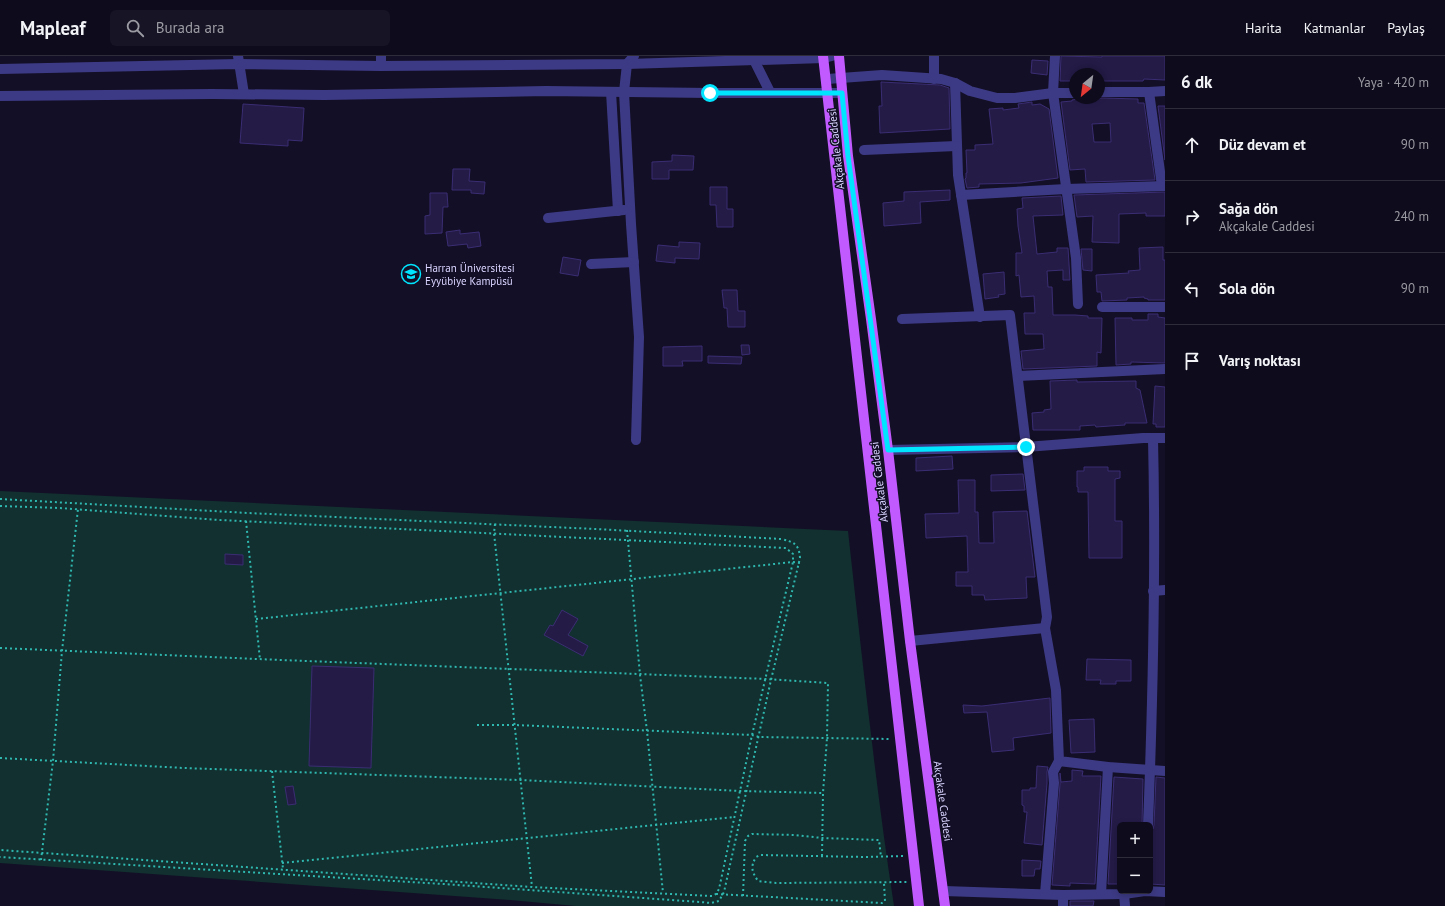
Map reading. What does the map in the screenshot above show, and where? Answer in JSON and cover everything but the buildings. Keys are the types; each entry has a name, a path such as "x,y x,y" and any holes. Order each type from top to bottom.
{"main road":[{"name":"Akçakale Caddesi","path":"839,56 848,156 888,450 910,641 946,906"},
{"name":"Akçakale Caddesi","path":"827,57 828,93 919,906"}],"street":[{"path":"634,56 626,64 624,92 630,210 639,337 636,440"},
{"path":"934,56 934,79"},
{"path":"1055,56 1053,93 1076,258 1078,304"},
{"path":"0,69 238,60 626,64 753,58 827,57"},
{"path":"753,58 770,92"},
{"path":"238,60 244,94"},
{"path":"827,79 882,75 941,79 955,83 970,91 997,98 1016,98 1069,92"},
{"path":"955,83 956,146 961,195 980,317"},
{"path":"0,96 244,94 325,95 546,91 842,93"},
{"path":"1105,92 1165,91"},
{"path":"611,92 618,211"},
{"path":"961,195 1066,189 1163,186 1149,92"},
{"path":"864,150 956,146"},
{"path":"548,218 630,210"},
{"path":"591,264 634,262"},
{"path":"1102,307 1165,307"},
{"path":"902,319 1010,315 1047,617 1045,628 1056,690 1059,761 1053,772 1054,783 1045,894"},
{"path":"1018,376 1165,369"},
{"path":"888,450 1026,447 1143,438 1165,438"},
{"path":"1148,822 1153,678 1153,439"},
{"path":"1153,591 1165,590"},
{"path":"910,641 1045,628"},
{"path":"1059,761 1108,767 1165,771"},
{"path":"1101,894 1108,767"},
{"path":"944,891 1063,895 1117,894"},
{"path":"1153,891 1165,892"},
{"path":"1124,894 1125,906"},
{"path":"1063,895 1063,906"}],"path":[{"path":"0,499 781,539 791,541 797,546 800,552 800,563 771,680 724,895 719,901 711,903 443,884 0,857"},
{"path":"0,506 78,509 246,521 786,548 793,554 793,562 752,735 719,889 716,894"},
{"path":"42,860 53,761 62,651 78,509"},
{"path":"246,521 260,660"},
{"path":"495,524 494,533 500,594 532,887"},
{"path":"627,530 640,675 664,893"},
{"path":"256,619 793,562 800,563"},
{"path":"0,648 260,660 766,679 828,683 822,856"},
{"path":"477,724 752,735 759,737 900,740"},
{"path":"0,758 740,791 823,793"},
{"path":"272,771 283,869"},
{"path":"282,863 734,817"},
{"path":"743,896 745,841 748,836 752,834 879,840 881,857"},
{"path":"0,850 532,887 705,896 716,894 882,903 885,901 884,883"},
{"path":"913,855 881,857 760,855 756,857 752,869 758,880 776,883 917,882"}],"green space":[{"path":"0,491 848,531 875,766 894,906 576,906 0,863"}],"place":[{"name":"Harran Üniversitesi Eyyübiye Kampüsü","path":"411,274"}],"route":[{"path":"710,93 842,93 848,156 888,450 1026,447"}]}
